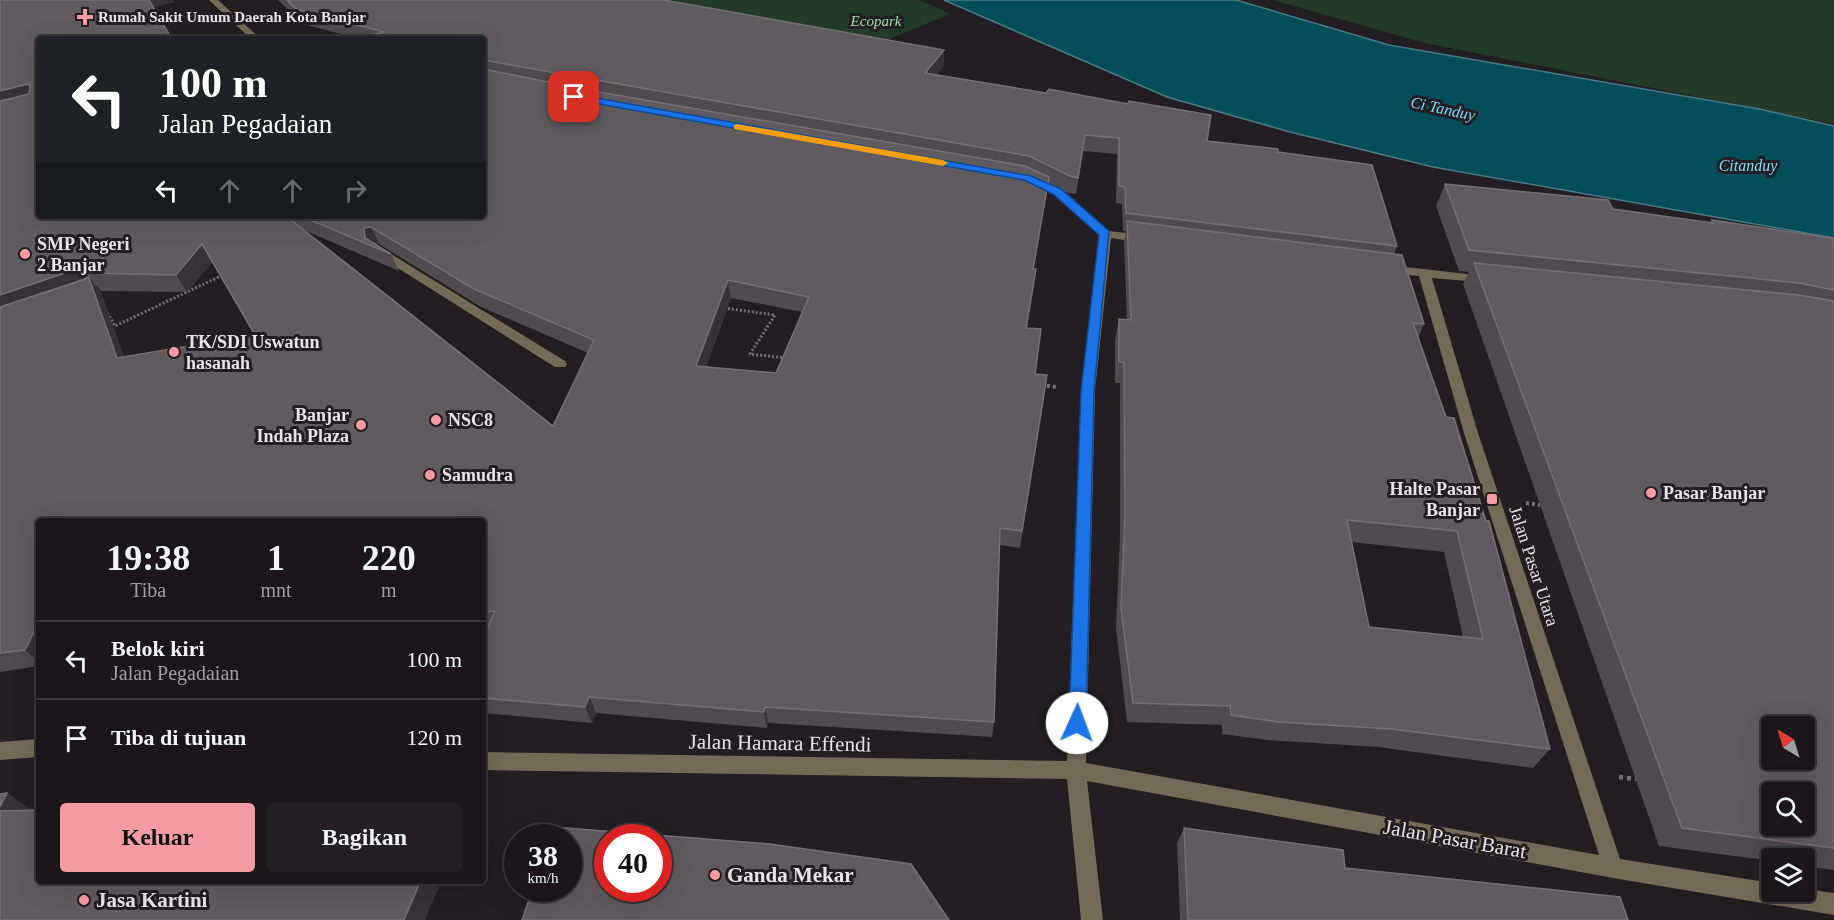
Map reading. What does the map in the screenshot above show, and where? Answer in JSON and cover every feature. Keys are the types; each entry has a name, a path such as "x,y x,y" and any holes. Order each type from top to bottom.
{"street":[{"path":"213,0 253,36"},
{"path":"1016,176 1027,178 1057,192 1105,234 1152,240"},
{"path":"1092,920 1076,770 1088,391 1105,234"},
{"path":"378,250 560,364"},
{"path":"1378,268 1496,282"},
{"name":"Jalan Pasar Utara","path":"1425,274 1471,433 1613,868"},
{"path":"0,751 36,748"},
{"name":"Jalan Hamara Effendi","path":"486,761 1076,770"},
{"name":"Jalan Pasar Barat","path":"1076,770 1613,868 1834,904"}],"path":[{"path":"104,308 115,326 226,274"},
{"path":"720,308 775,315 750,354 798,359"},
{"path":"1035,385 1088,391"}],"green space":[{"name":"Ecopark","path":"657,0 920,0 950,14 879,43"},
{"path":"1272,0 1834,0 1834,124 1425,43"}],"water":[{"name":"Citanduy","path":"944,0 1236,0 1389,45 1759,109 1834,126 1834,238 1433,167 1290,132 1167,97"}],"building":[{"path":"0,0 149,0 170,36 36,36 36,219 290,219 553,426 594,340 474,289 371,227 364,228 365,238 391,254 308,219 486,219 486,70 593,91 1025,166 1049,177 1033,269 1036,269 1026,328 1041,329 1035,374 1047,375 1022,531 1000,528 994,722 765,707 764,712 589,697 585,707 486,698 486,631 495,611 486,612 486,518 36,518 36,630 25,650 0,653 0,307 85,279 88,275 117,358 255,335 202,244 176,275 88,273 85,268 80,268 0,295 0,101 29,94 28,84 0,91","holes":["728,280 809,297 776,373 696,366"]},
{"path":"287,0 664,0 944,50 925,73 1046,93 1049,89 1128,104 1129,101 1211,115 1207,141 1278,149 1278,152 1372,165 1397,246 1126,213 1125,187 1119,186 1119,138 1085,135 1078,178 1029,156 486,61 486,36 366,36 384,32 296,9"},
{"path":"1445,184 1608,200 1613,209 1713,223 1712,220 1832,238 1834,241 1834,290 1799,283 1469,250"},
{"path":"1127,221 1402,255 1424,324 1413,323 1446,417 1454,418 1486,521 1489,521 1550,749 1391,729 1278,722 1231,715 1230,706 1133,703 1121,608 1125,516 1124,362 1119,362 1119,319 1131,320","holes":["1347,520 1457,531 1483,639 1369,627"]},
{"path":"1474,263 1799,295 1834,301 1834,848 1682,828"},
{"path":"7,793 0,807 0,794"},
{"path":"36,810 36,884 419,884 404,920 0,920 0,811"},
{"path":"1184,828 1343,850 1345,868 1620,897 1628,920 1188,920"},
{"path":"582,829 594,830 594,902 672,902 672,836 770,844 911,864 949,920 522,920 528,902 582,902"}],"slow traffic":[{"path":"737,127 943,163"}],"place":[{"name":"Rumah Sakit Umum Daerah Kota Banjar","path":"85,17"},
{"name":"SMP Negeri 2 Banjar","path":"25,254"},
{"name":"TK/SDI Uswatun hasanah","path":"174,352"},
{"name":"NSC8","path":"436,420"},
{"name":"Banjar Indah Plaza","path":"361,425"},
{"name":"Samudra","path":"430,475"},
{"name":"Pasar Banjar","path":"1651,493"},
{"name":"Halte Pasar Banjar","path":"1492,499"},
{"name":"Ganda Mekar","path":"715,875"},
{"name":"Jasa Kartini","path":"84,900"}],"route":[{"path":"574,97 1027,178 1057,192 1105,234 1088,391 1077,723"}],"water label":[{"name":"Ci Tanduy","path":"1443,108"}]}
